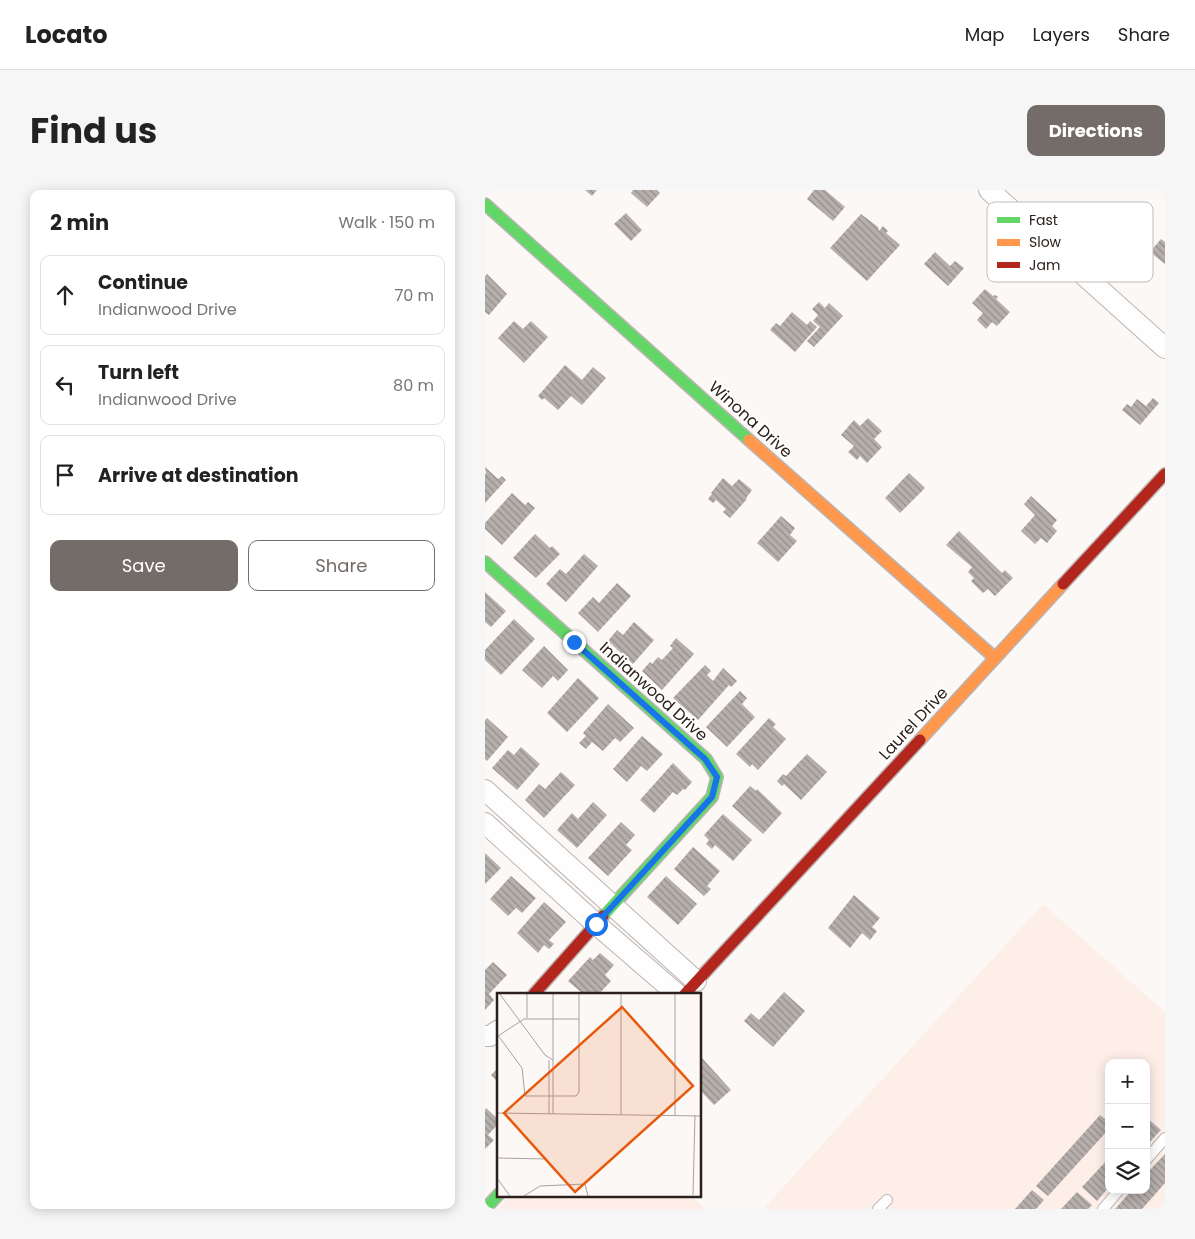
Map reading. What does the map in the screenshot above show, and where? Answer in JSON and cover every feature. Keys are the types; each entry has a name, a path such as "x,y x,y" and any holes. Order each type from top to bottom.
{"street":[{"path":"989,190 1002,202"},
{"name":"Winona Drive","path":"485,204 995,658"},
{"path":"1091,282 1165,348"},
{"name":"Laurel Drive","path":"690,988 1165,474"},
{"name":"Indianwood Drive","path":"485,562 699,753 717,777 712,797 613,906"},
{"path":"485,790 613,906 690,988"},
{"path":"485,824 676,993"},
{"path":"535,993 613,906"},
{"path":"485,1036 497,1031"},
{"path":"485,1209 497,1196"}],"lane":[{"path":"1150,1155 1165,1138"},
{"path":"1103,1209 1116,1194"},
{"path":"878,1209 887,1200"}],"shaded area":[{"path":"1043,904 1165,1012 1165,1209 763,1209"},
{"path":"510,1196 691,1196 706,1209 498,1209"}],"building":[{"path":"585,190 597,190 592,196"},
{"path":"633,190 657,190 660,193 647,207 631,193"},
{"path":"814,190 825,190 845,207 833,221 807,199"},
{"path":"626,213 642,230 631,241 614,224"},
{"path":"861,214 878,227 879,231 883,226 888,231 886,233 900,245 867,281 830,248"},
{"path":"1161,239 1165,242 1165,264 1153,254 1153,248"},
{"path":"935,252 950,266 955,261 964,268 948,286 924,264"},
{"path":"487,274 507,294 489,315 485,312 485,276"},
{"path":"985,289 993,296 998,297 996,299 1010,312 997,326 992,322 986,329 977,320 983,313 972,303"},
{"path":"819,302 825,308 829,303 843,316 814,347 807,341 820,327 813,321 818,315 812,309"},
{"path":"792,312 807,325 810,321 817,327 795,352 770,330 776,323 780,326"},
{"path":"514,321 523,329 531,321 548,337 524,363 498,338"},
{"path":"565,365 582,380 593,367 606,378 582,405 571,396 558,410 544,398 542,400 538,396"},
{"path":"1153,398 1159,403 1140,425 1122,410 1127,404 1131,407 1137,399 1146,406"},
{"path":"868,418 882,431 874,439 882,447 867,463 860,456 857,460 848,452 854,446 841,435 854,420 860,426"},
{"path":"485,467 498,479 502,476 506,480 485,503 486,473"},
{"path":"909,473 925,488 900,513 885,498"},
{"path":"723,478 732,486 739,479 752,490 747,499 730,518 723,512 726,509 716,500 713,503 708,499"},
{"path":"512,493 525,505 528,502 535,508 502,545 485,529 485,523"},
{"path":"1031,496 1057,520 1052,526 1057,531 1047,543 1041,538 1035,544 1021,531 1035,515 1024,504"},
{"path":"781,516 795,528 790,535 797,541 778,562 757,543"},
{"path":"959,531 1002,573 1005,570 1013,578 995,596 988,589 983,593 971,581 974,578 968,572 972,567 946,545"},
{"path":"535,534 550,548 552,546 560,554 536,578 513,558"},
{"path":"584,554 598,566 566,602 546,584 560,569 566,574"},
{"path":"617,583 631,596 598,632 578,613 593,597 599,603"},
{"path":"485,592 506,611 491,627 485,622"},
{"path":"514,619 535,639 501,675 485,660 485,650"},
{"path":"634,622 654,640 633,664 608,641 617,630 623,635"},
{"path":"676,638 694,654 662,690 642,671 650,662 652,664 658,657 662,660 673,648 670,646"},
{"path":"544,646 568,670 558,681 553,676 542,688 522,670"},
{"path":"705,665 711,671 707,675 713,681 723,668 737,681 731,687 729,685 698,720 673,698"},
{"path":"578,678 599,698 567,732 547,713"},
{"path":"740,691 747,698 742,704 755,717 727,747 706,727"},
{"path":"608,704 634,728 620,742 615,738 603,751 592,742 586,749 579,743 586,736 583,733"},
{"path":"487,718 508,737 487,761 485,759 485,720"},
{"path":"769,718 776,724 773,727 786,739 758,770 752,764 750,767 736,754"},
{"path":"642,736 663,754 647,771 641,766 627,782 613,769"},
{"path":"521,747 540,764 517,790 492,768 508,750 514,755"},
{"path":"807,754 827,772 801,800 784,784 782,786 777,781 783,774 786,776"},
{"path":"673,763 692,782 677,795 673,792 654,813 640,800"},
{"path":"561,772 575,785 544,818 525,800 539,784 545,789"},
{"path":"750,786 756,791 757,789 782,813 763,834 732,806"},
{"path":"593,802 607,815 577,848 557,830 572,813 578,819"},
{"path":"723,814 752,840 733,861 715,845 712,849 706,844 709,840 704,835"},
{"path":"621,822 635,835 626,845 632,850 608,876 588,858"},
{"path":"693,847 720,871 707,886 711,889 704,896 674,869"},
{"path":"485,853 501,868 485,884"},
{"path":"511,876 536,898 522,913 516,908 508,916 490,899"},
{"path":"666,876 697,904 678,925 647,897"},
{"path":"854,895 880,918 872,927 877,931 870,940 862,933 850,948 828,928"},
{"path":"544,902 566,922 549,940 554,944 549,949 544,945 538,953 517,933"},
{"path":"600,953 614,965 605,975 611,981 600,993 582,993 568,981 590,957 593,960"},
{"path":"493,962 507,975 489,994 494,1000 485,1010 485,970"},
{"path":"784,992 805,1011 773,1047 744,1021 751,1013 759,1020"},
{"path":"701,1059 731,1090 714,1105 701,1091"},
{"path":"497,1069 497,1081 491,1075"},
{"path":"486,1108 497,1118 497,1125 488,1135 494,1140 485,1149"},
{"path":"1100,1115 1105,1119 1105,1133 1048,1196 1036,1186"},
{"path":"1150,1120 1161,1130 1150,1142"},
{"path":"1165,1154 1165,1183 1142,1209 1115,1209 1128,1194 1150,1194 1150,1170"},
{"path":"1105,1162 1105,1192 1097,1201 1082,1187"},
{"path":"1032,1190 1044,1200 1036,1209 1015,1209"},
{"path":"1077,1192 1092,1205 1088,1209 1061,1209"}],"traffic: fast":[{"path":"485,204 749,440"},
{"path":"485,562 706,759 717,777 712,797 603,916"},
{"path":"485,1209 497,1196"}],"traffic: slow":[{"path":"749,440 995,658"},
{"path":"920,740 1063,584"}],"traffic: jam":[{"path":"1063,584 1165,474"},
{"path":"686,993 920,740"},
{"path":"535,993 603,916"}],"route":[{"path":"574,642 664,720 705,759 717,777 712,797 596,924"}]}
